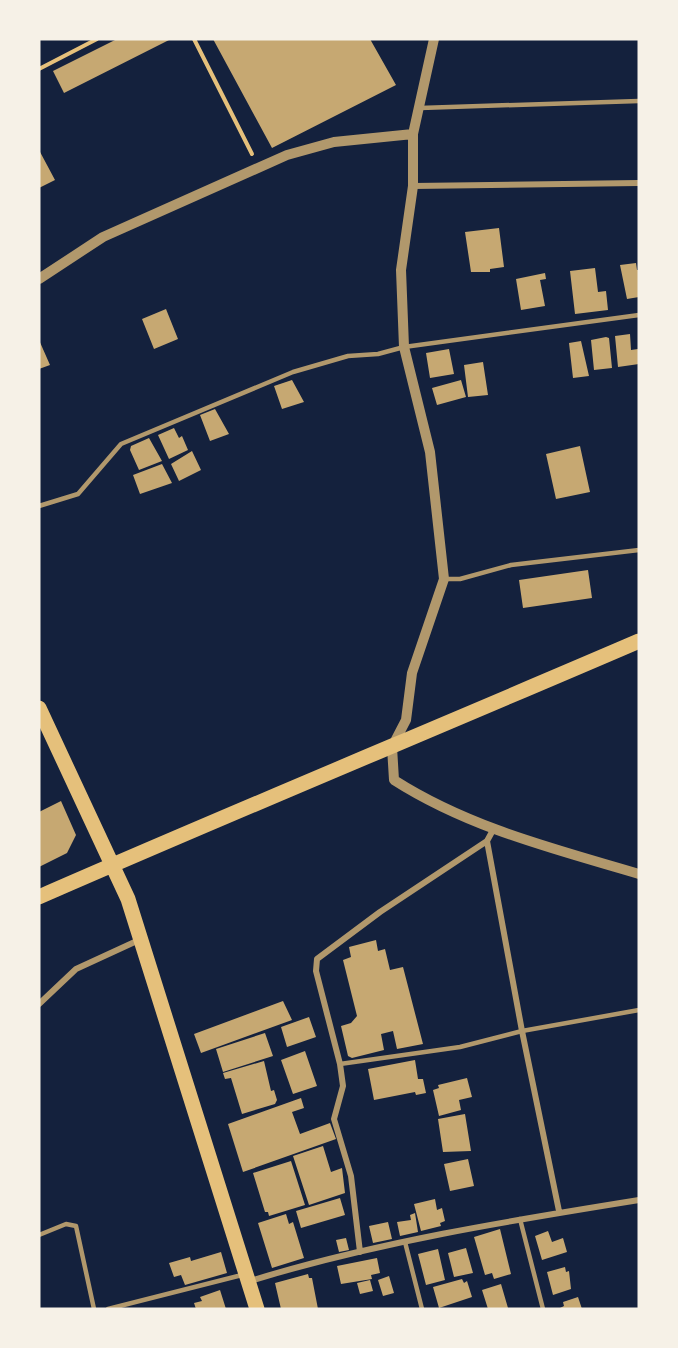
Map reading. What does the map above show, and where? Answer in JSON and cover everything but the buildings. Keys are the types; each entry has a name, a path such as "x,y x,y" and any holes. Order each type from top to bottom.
{"main road":[{"path":"39,897 330,770 392,747 639,641"},
{"path":"39,708 112,864 142,939 249,1277 257,1309"}],"street":[{"path":"434,39 413,134 413,186 401,270 404,347 430,452 444,579 412,673 406,720 392,747 394,780 421,797 493,830 639,874"},
{"path":"39,279 103,237 287,155 334,142 413,134"},
{"path":"413,186 639,183"},
{"path":"360,1252 351,1176 334,1119 343,1086 340,1064 316,971 317,959 380,912 488,841 493,830"},
{"path":"488,841 522,1031 559,1211"},
{"path":"39,1004 76,969 118,947 142,939"},
{"path":"249,1277 520,1218 639,1200"}],"lane":[{"path":"418,108 639,101"},
{"path":"39,506 78,494 121,444 293,372 348,357 378,354 404,347 639,315"},
{"path":"444,579 460,579 512,565 639,550"},
{"path":"340,1064 460,1047 522,1031 639,1010"},
{"path":"520,1218 543,1309"},
{"path":"39,1235 66,1224 76,1226 94,1309"},
{"path":"405,1242 422,1309"},
{"path":"108,1309 249,1277"}],"path":[{"path":"39,69 97,39"},
{"path":"194,39 259,168"}]}
